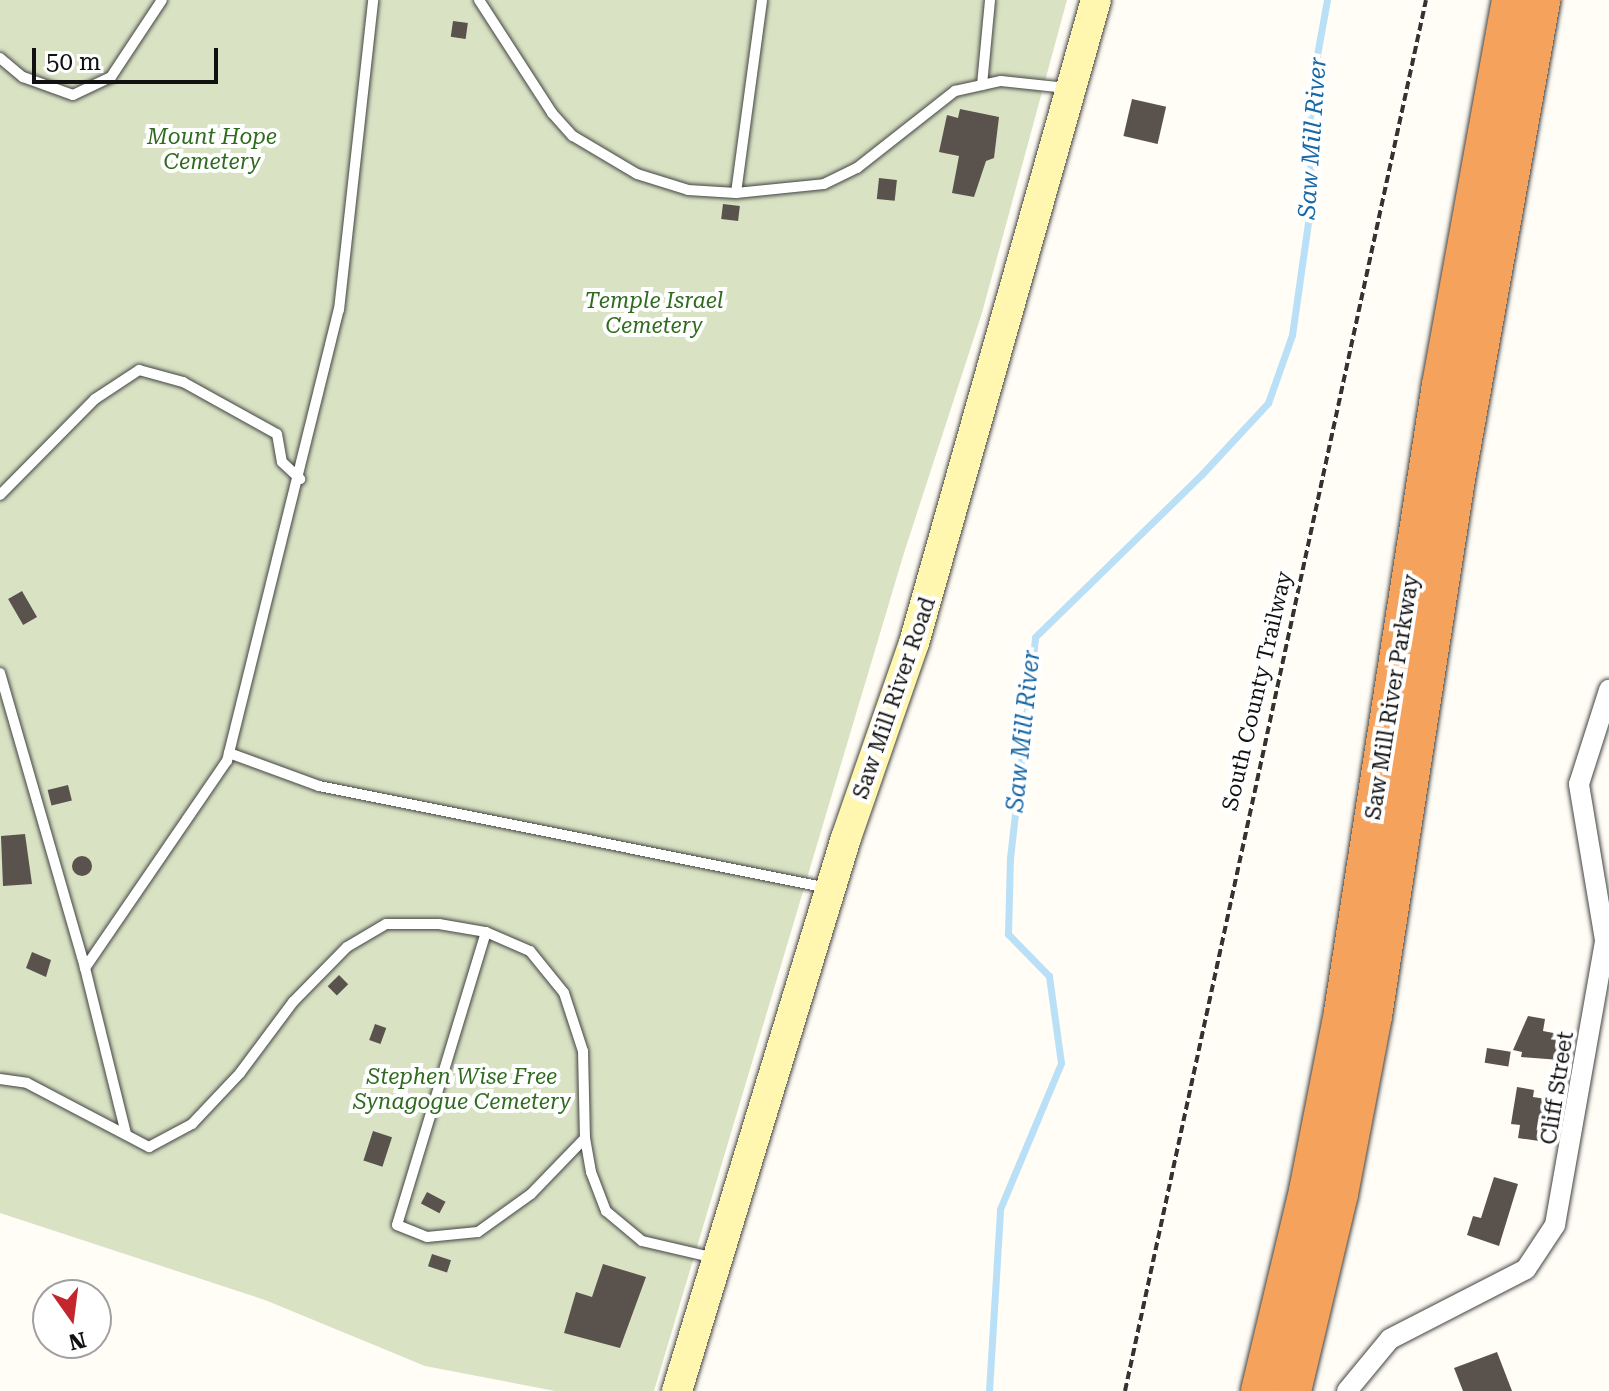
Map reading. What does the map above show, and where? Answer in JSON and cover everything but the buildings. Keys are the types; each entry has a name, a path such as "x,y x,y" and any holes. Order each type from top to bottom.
{"highway":[{"name":"Saw Mill River Parkway","path":"1260,1391 1335,1056 1441,385 1511,0"},
{"name":"Saw Mill River Parkway","path":"1292,1391 1370,1031 1456,479 1541,0"}],"main road":[{"name":"Saw Mill River Road","path":"677,1391 830,888 914,643 1096,0"}],"street":[{"name":"Cliff Street","path":"1347,1391 1390,1339 1526,1269 1555,1225 1605,940 1579,784 1609,690"}],"lane":[{"path":"0,58 23,77 73,95 111,77 162,0"},
{"path":"85,968 229,753 300,479 339,310 373,0"},
{"path":"479,0 552,113 597,155 688,190 736,193 824,184 857,168 955,91 1001,81 1069,89"},
{"path":"736,193 762,0"},
{"path":"982,85 990,0"},
{"path":"0,495 95,399 139,370 183,382 277,434 282,462 300,479"},
{"path":"0,673 85,968 126,1134"},
{"path":"229,753 319,786 830,888"},
{"path":"0,1079 27,1083 149,1147 192,1124 240,1073 293,1002 347,947 386,924 439,924 486,932 530,951 564,993 583,1051 585,1138 606,1211 642,1241 715,1258"},
{"path":"486,932 397,1225 427,1237 478,1232 531,1194 585,1138"}],"path":[{"name":"South County Trailway","path":"1125,1391 1426,0"}],"green space":[{"path":"0,0 1067,0 982,313 904,553 654,1391 555,1391 425,1366 265,1300 0,1213"}],"waterway":[{"name":"Saw Mill River","path":"989,1391 1000,1209 1061,1063 1049,976 1008,934 1010,858 1035,637 1202,474 1268,403 1292,335 1310,209 1311,88 1327,0"}],"park label":[{"name":"Mount Hope Cemetery","path":"212,148"},
{"name":"Temple Israel Cemetery","path":"654,312"},
{"name":"Stephen Wise Free Synagogue Cemetery","path":"462,1088"}]}
